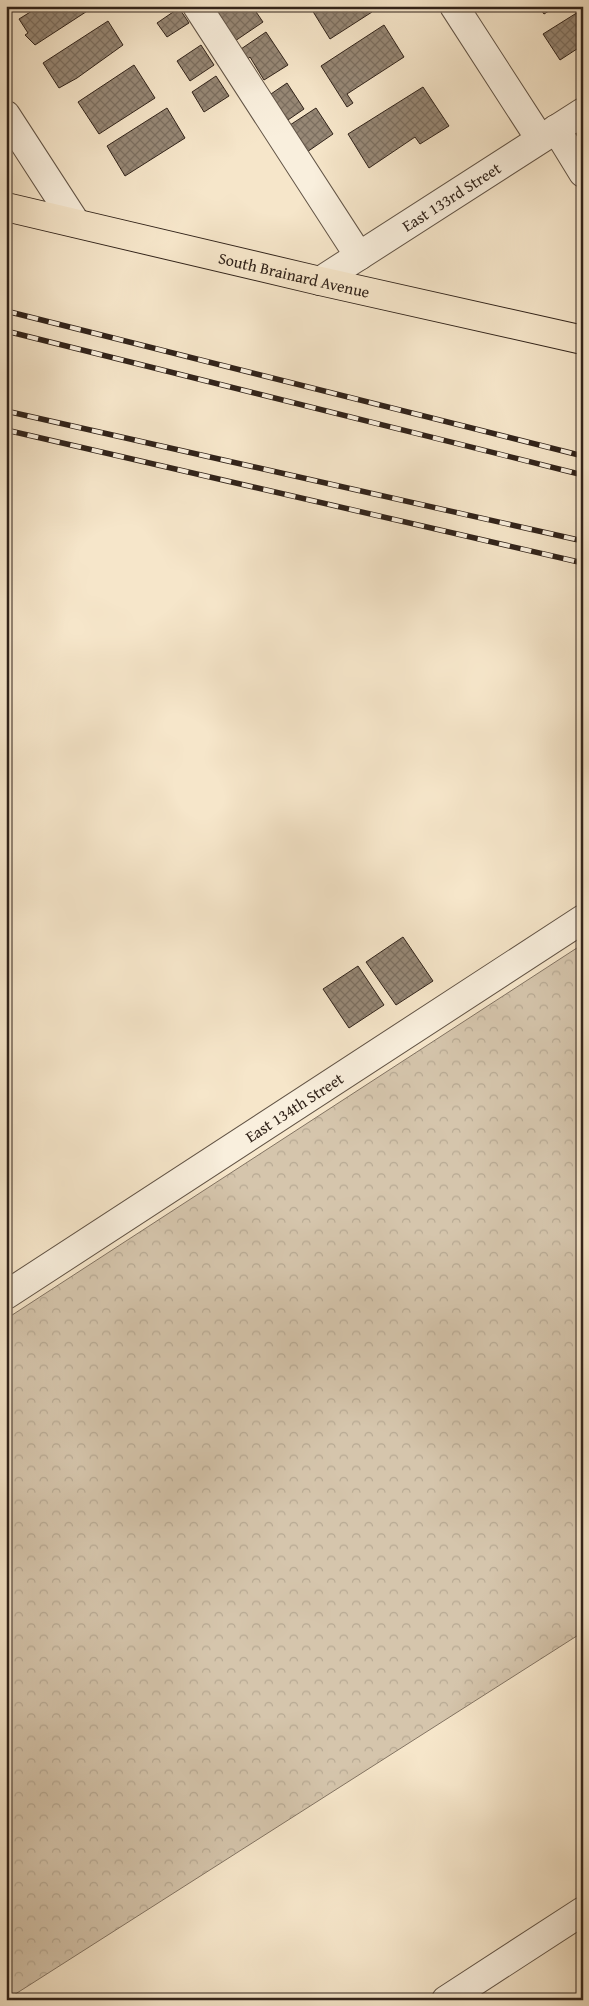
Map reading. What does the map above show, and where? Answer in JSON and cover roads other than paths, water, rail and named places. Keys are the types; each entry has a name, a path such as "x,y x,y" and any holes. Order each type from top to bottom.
{"main road":[{"name":"South Brainard Avenue","path":"6,207 320,281 583,340"}],"street":[{"path":"197,6 359,256"},
{"path":"454,6 548,134 583,173"},
{"name":"East 133rd Street","path":"320,281 583,112"},
{"path":"6,115 76,223"},
{"name":"East 134th Street","path":"6,1295 583,920"},
{"path":"446,2000 583,1911"}],"railway":[{"path":"6,311 583,456"},
{"path":"6,331 583,475"},
{"path":"6,411 583,541"},
{"path":"6,430 583,563"}]}
